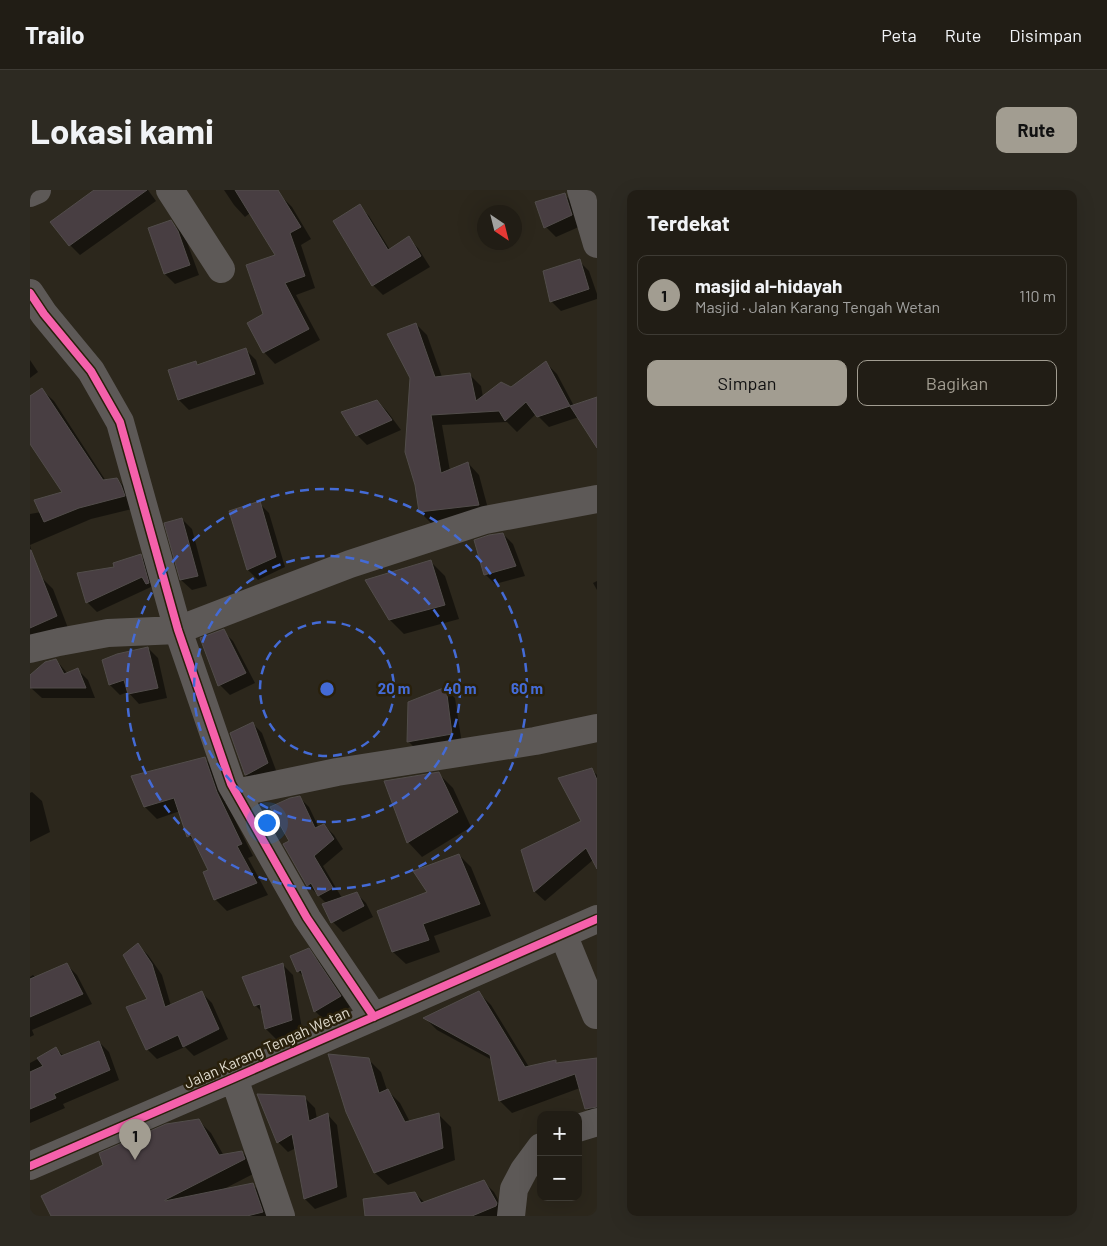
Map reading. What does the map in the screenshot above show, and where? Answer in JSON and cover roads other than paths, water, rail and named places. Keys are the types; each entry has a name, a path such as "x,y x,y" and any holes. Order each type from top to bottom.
{"street":[{"path":"30,193 37,190"},
{"path":"170,190 221,269"},
{"path":"581,190 595,230"},
{"path":"30,293 44,314 91,371 120,422 178,630 228,775 236,793 307,918 374,1016"},
{"path":"30,649 108,634 178,630 350,564 485,520 597,499"},
{"path":"236,793 337,772 535,741 597,728"},
{"name":"Jalan Karang Tengah Wetan","path":"30,1166 597,919"},
{"path":"563,934 596,1015"},
{"path":"234,1078 281,1216"},
{"path":"582,1127 597,1122"},
{"path":"511,1216 514,1190 524,1170 537,1152"}],"place":[{"name":"masjid al-hidayah","path":"135,1160"}]}
